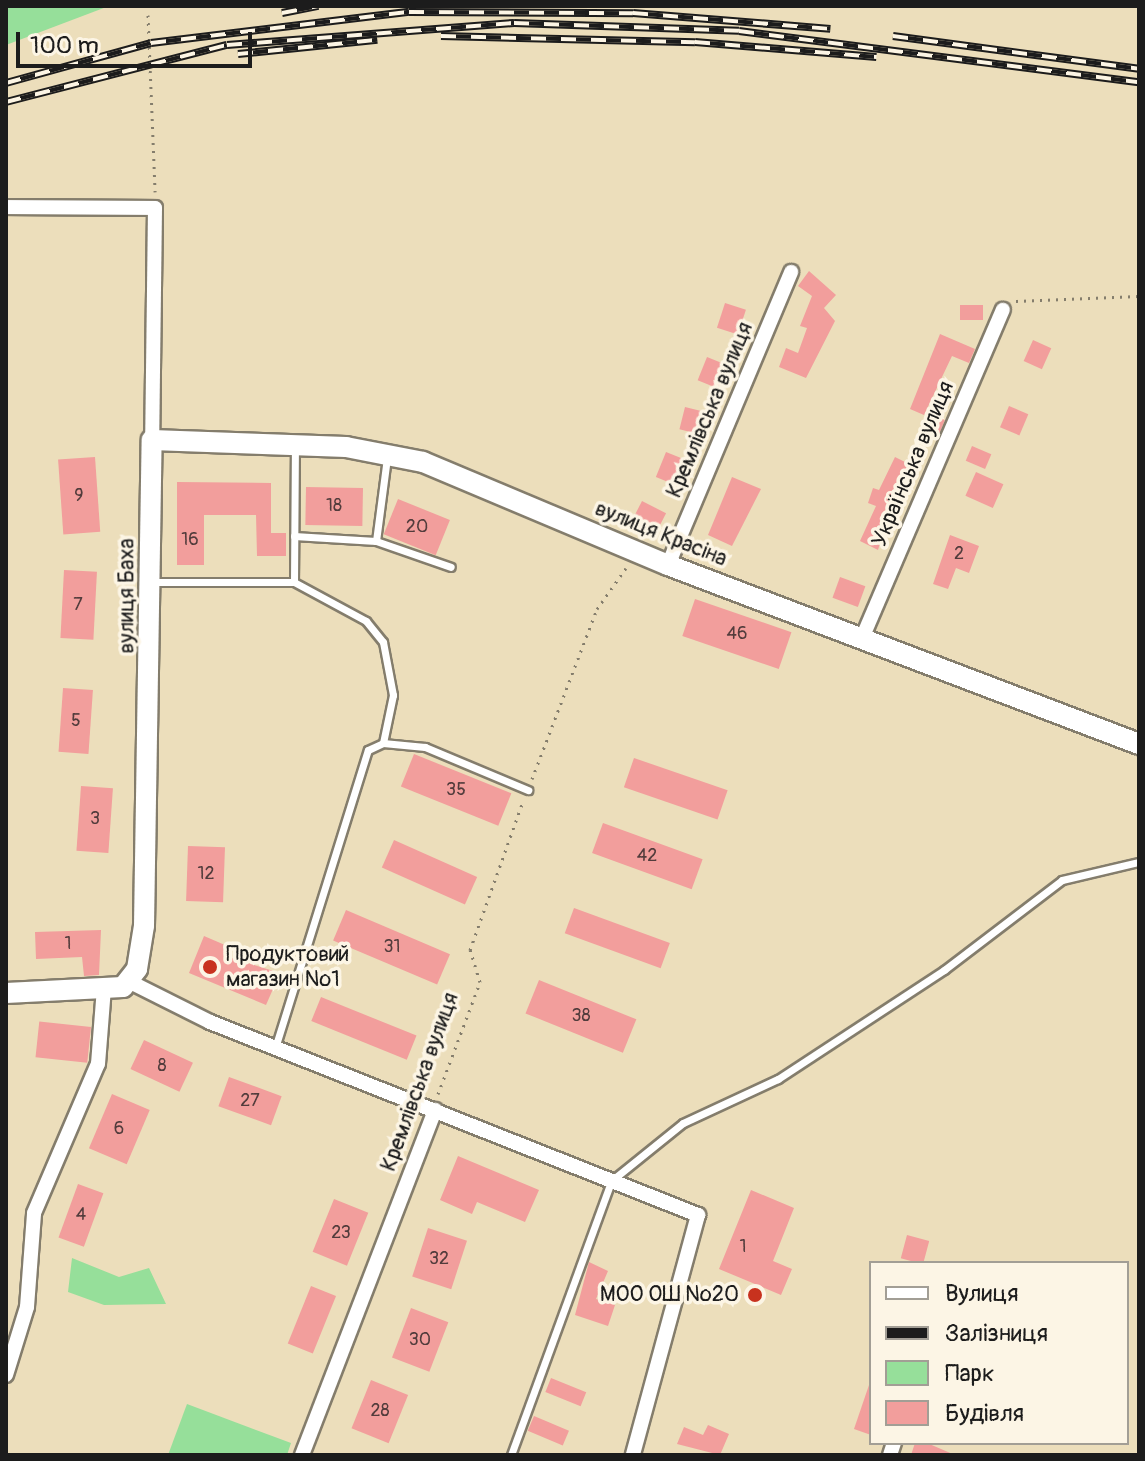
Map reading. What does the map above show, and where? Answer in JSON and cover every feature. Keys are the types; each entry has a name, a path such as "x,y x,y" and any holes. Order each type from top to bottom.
{"street":[{"path":"6,207 155,208"},
{"name":"вулиця Баха","path":"132,983 144,926 152,582 155,208"},
{"name":"Кремлівська вулиця","path":"668,565 791,272"},
{"name":"Українська вулиця","path":"863,636 1003,310"},
{"name":"вулиця Красіна","path":"152,440 387,452 668,565 863,636 1139,744"},
{"path":"6,993 104,988 132,983 275,1048 698,1215 633,1455"},
{"path":"6,1375 27,1307 34,1213 98,1064 104,988"},
{"name":"Кремлівська вулиця","path":"302,1455 435,1110"}],"lane":[{"path":"294,582 295,445"},
{"path":"376,541 387,452"},
{"path":"294,536 376,541 451,567"},
{"path":"152,582 294,582 366,621 383,642 393,695 383,743"},
{"path":"275,1048 368,750 383,743 425,747 528,790"},
{"path":"511,1455 611,1181 683,1123 778,1079 918,987 1062,880 1139,862"}],"path":[{"path":"148,15 156,90 155,208"},
{"path":"1003,310 1020,298 1059,294 1139,296"},
{"name":"Кремлівська вулиця","path":"435,1110 480,982 470,950 528,790 597,609 638,552"}],"green space":[{"path":"6,6 109,6 6,45"},
{"path":"72,1258 119,1277 149,1268 166,1304 104,1305 68,1292"},
{"path":"187,1404 291,1443 287,1455 168,1455"}],"building":[{"path":"809,271 836,295 824,308 835,321 806,378 779,367 786,348 798,353 807,328 800,326 812,296 798,286"},
{"path":"725,303 746,310 738,335 717,328"},
{"path":"960,305 983,305 983,320 960,320"},
{"path":"940,334 975,349 969,363 952,356 924,415 910,409"},
{"path":"1033,340 1051,348 1042,369 1024,361"},
{"path":"707,357 727,365 718,388 698,380"},
{"path":"1009,406 1028,414 1019,435 1000,427"},
{"path":"685,407 713,414 708,436 679,429"},
{"path":"930,414 945,420 937,440 922,434"},
{"path":"972,446 991,454 985,469 966,461"},
{"path":"666,452 695,464 685,489 656,477"},
{"path":"95,457 100,532 63,534 58,460"},
{"path":"895,457 913,466 903,489 897,486 878,550 860,541 876,506 868,503 873,488 879,490"},
{"path":"976,472 1003,484 993,508 965,496"},
{"path":"732,477 761,489 732,546 708,535"},
{"path":"177,482 271,483 271,533 286,533 286,556 257,556 256,515 204,515 204,565 177,565"},
{"path":"306,487 363,488 362,526 305,525"},
{"path":"398,499 450,520 436,555 384,534"},
{"path":"642,501 666,513 657,531 633,519"},
{"path":"950,535 979,546 969,573 956,568 948,589 933,584"},
{"path":"64,570 97,572 93,640 60,638"},
{"path":"840,577 865,586 858,607 832,598"},
{"path":"695,599 791,632 779,669 682,636"},
{"path":"63,688 93,690 88,754 59,752"},
{"path":"414,754 511,793 498,826 401,786"},
{"path":"634,758 728,790 718,820 624,787"},
{"path":"81,786 113,788 108,853 76,851"},
{"path":"603,823 703,859 692,889 592,853"},
{"path":"394,840 477,877 465,904 382,867"},
{"path":"188,846 225,847 223,902 186,901"},
{"path":"574,908 670,943 661,968 565,933"},
{"path":"346,910 450,954 437,985 333,940"},
{"path":"101,930 99,975 84,976 82,957 36,959 35,932"},
{"path":"204,936 232,948 228,957 280,973 266,1005 189,973"},
{"path":"539,980 636,1019 623,1053 526,1013"},
{"path":"321,997 416,1036 407,1060 311,1021"},
{"path":"39,1022 91,1027 87,1063 36,1057"},
{"path":"144,1040 193,1063 179,1092 130,1069"},
{"path":"229,1077 282,1096 271,1125 218,1106"},
{"path":"112,1094 150,1110 127,1164 89,1148"},
{"path":"458,1156 539,1190 525,1222 477,1202 472,1214 440,1200"},
{"path":"78,1184 103,1193 84,1247 59,1238"},
{"path":"751,1190 794,1208 773,1261 792,1269 781,1295 719,1269"},
{"path":"334,1199 368,1213 347,1266 313,1252"},
{"path":"428,1228 467,1241 451,1289 412,1277"},
{"path":"907,1235 929,1241 924,1261 901,1258"},
{"path":"589,1262 608,1271 596,1299 615,1305 608,1326 575,1315"},
{"path":"311,1286 336,1296 313,1354 288,1343"},
{"path":"411,1308 448,1322 429,1372 392,1357"},
{"path":"551,1378 586,1392 581,1406 545,1392"},
{"path":"371,1380 408,1395 389,1443 352,1428"},
{"path":"869,1385 869,1434 854,1429"},
{"path":"534,1416 569,1431 563,1446 528,1431"},
{"path":"708,1425 729,1434 720,1455 677,1444 684,1427 703,1435"},
{"path":"914,1445 932,1445 955,1455 911,1455"}],"railway":[{"path":"282,13 318,6"},
{"path":"6,83 151,43 409,12 633,13 830,29"},
{"path":"6,102 227,45 514,23 739,31 1139,82"},
{"path":"441,36 695,42 876,57"},
{"path":"893,36 1139,69"},
{"path":"238,54 377,40"}],"place":[{"name":"Продуктовий магазин №1","path":"210,967"},
{"name":"МОО ОШ №20","path":"755,1295"}]}
